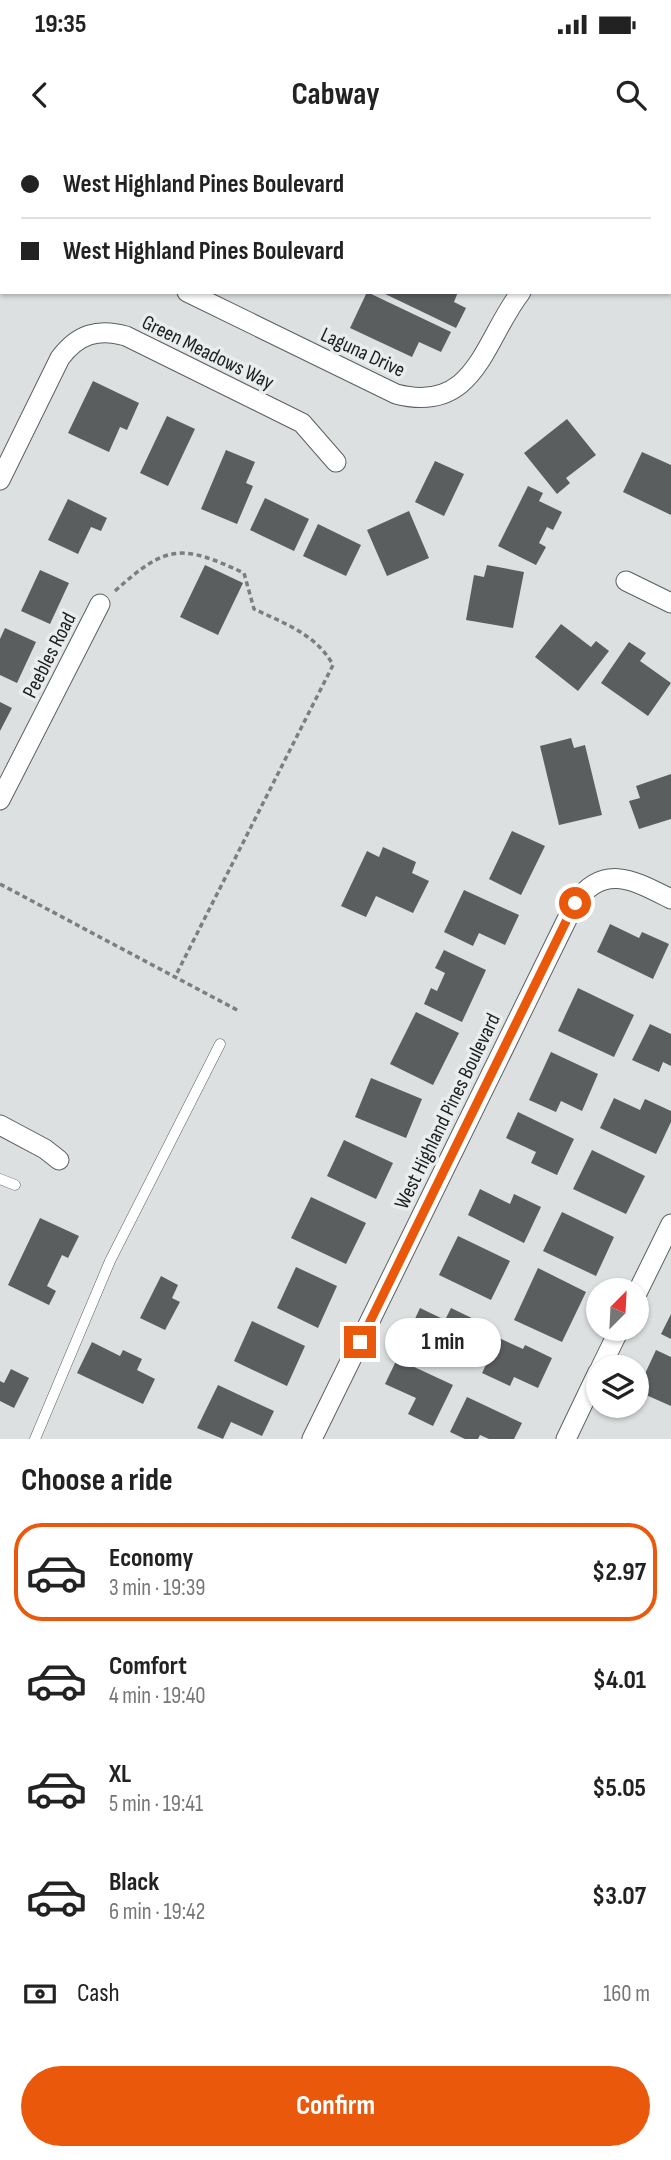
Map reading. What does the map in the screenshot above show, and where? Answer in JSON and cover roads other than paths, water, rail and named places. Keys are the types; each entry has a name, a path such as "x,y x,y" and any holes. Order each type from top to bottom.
{"street":[{"name":"Laguna Drive","path":"191,294 396,394 410,397 432,397 465,382 475,371 504,317 521,294"},
{"name":"Green Meadows Way","path":"0,480 60,358 69,345 96,332 126,337 302,423 336,462"},
{"path":"626,581 671,603"},
{"name":"Peebles Road","path":"0,800 100,604"},
{"name":"West Highland Pines Boulevard","path":"312,1439 575,903 583,891 607,878 636,882 671,899"},
{"path":"0,1125 45,1149 59,1160"},
{"path":"644,1278 671,1224"},
{"path":"566,1439 586,1397"}],"lane":[{"path":"35,1439 110,1261 220,1044"},
{"path":"0,1179 15,1185"}]}
